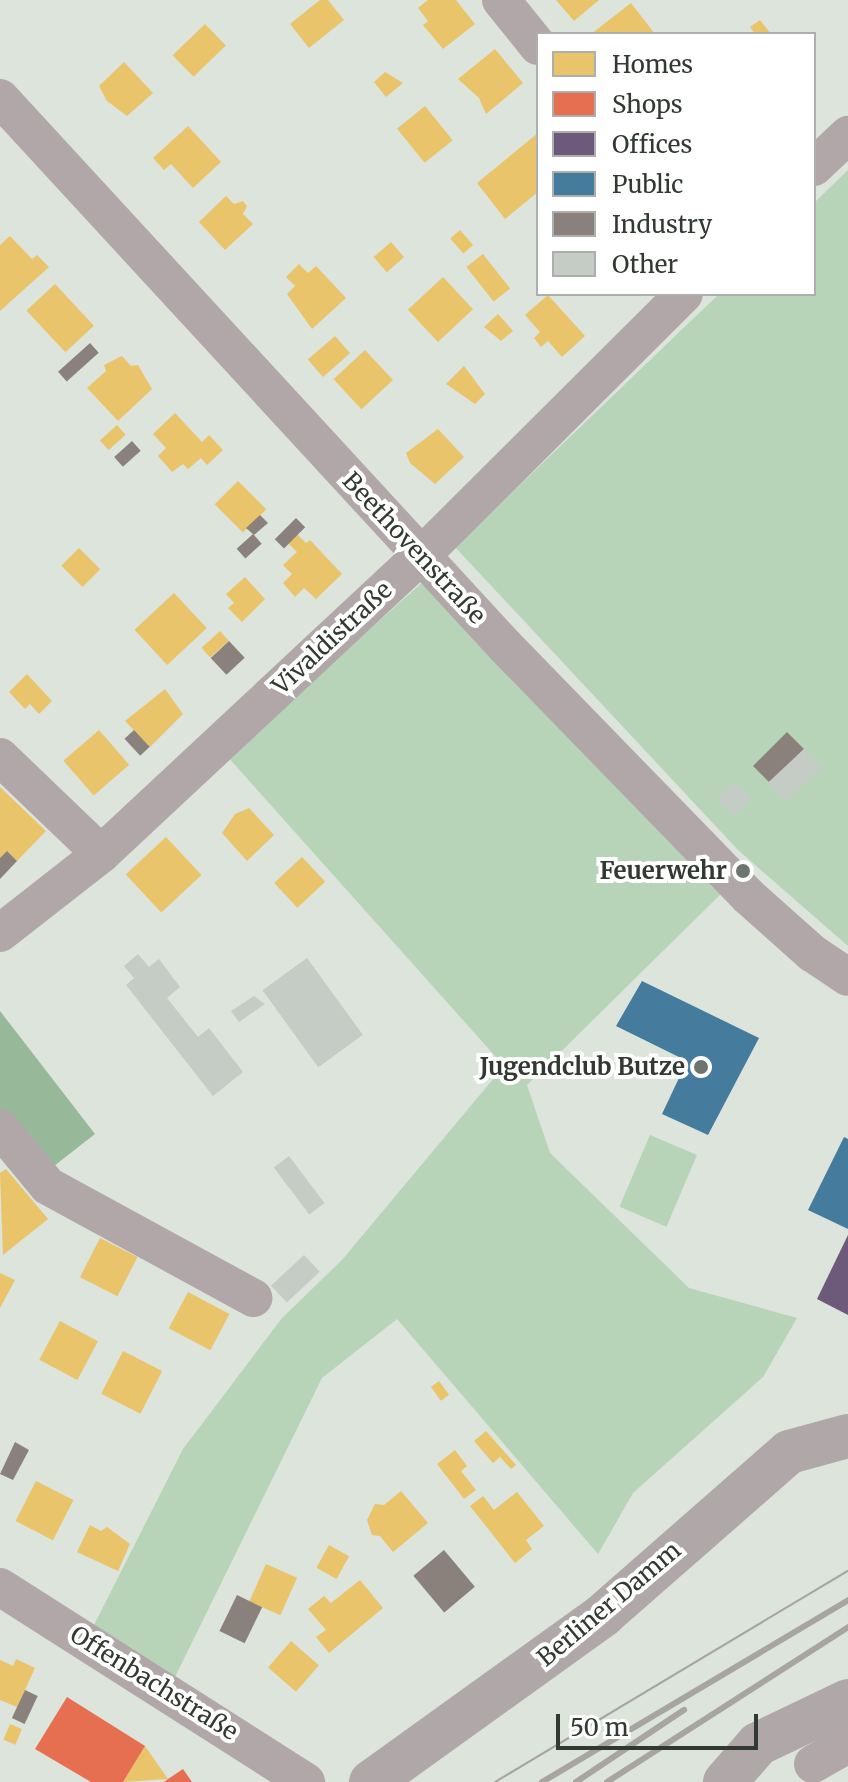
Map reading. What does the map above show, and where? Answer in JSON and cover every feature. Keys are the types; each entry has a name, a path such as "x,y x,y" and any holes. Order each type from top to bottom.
{"main road":[{"name":"Berliner Damm","path":"371,1782 603,1615 789,1452 848,1436"},
{"path":"725,1782 758,1744 848,1701"}],"street":[{"path":"501,0 536,44"},
{"name":"Beethovenstraße","path":"0,98 421,556 748,896 812,953 848,977"},
{"path":"816,165 848,135"},
{"name":"Vivaldistraße","path":"0,933 101,854 421,556 682,296"},
{"path":"0,757 101,854"},
{"path":"0,1128 48,1186 253,1298"},
{"name":"Offenbachstraße","path":"0,1587 306,1782"},
{"path":"813,1764 848,1744"}],"shaded area":[{"path":"848,170 848,946 738,850 455,547 717,296 816,296 816,201"},
{"path":"433,573 728,887 527,1085 550,1153 689,1288 797,1318 763,1377 633,1493 598,1554 397,1319 322,1378 174,1679 91,1631 183,1449 282,1318 342,1260 504,1066 227,756"},
{"path":"0,1011 95,1134 45,1173 0,1111"},
{"path":"650,1135 697,1155 666,1227 620,1207"}],"building: Homes":[{"path":"320,0 328,0 344,20 309,48 290,24"},
{"path":"428,0 456,0 475,24 443,49 423,25 428,21 418,8"},
{"path":"556,0 599,0 574,21"},
{"path":"631,3 653,32 594,32"},
{"path":"760,20 769,32 754,32 750,27"},
{"path":"205,24 226,46 193,77 173,55"},
{"path":"495,49 523,83 486,114 479,98 458,79"},
{"path":"124,62 153,93 127,116 107,101 99,86"},
{"path":"385,72 403,83 386,97 374,82"},
{"path":"425,106 453,140 425,163 397,129"},
{"path":"188,126 221,162 193,188 171,164 164,170 153,158"},
{"path":"536,135 536,194 505,219 477,183"},
{"path":"226,196 234,204 243,201 247,206 243,214 253,224 225,250 199,222"},
{"path":"460,230 473,245 463,254 450,239"},
{"path":"10,236 32,259 37,255 49,267 0,311 0,245"},
{"path":"391,242 404,257 387,272 374,257"},
{"path":"483,254 510,289 494,302 466,267"},
{"path":"299,264 308,273 316,266 346,298 312,329 287,294 295,286 286,277"},
{"path":"443,277 473,309 438,342 408,310"},
{"path":"55,284 94,326 65,352 26,311"},
{"path":"549,296 585,336 562,357 548,341 541,347 534,338 540,332 525,315"},
{"path":"498,314 513,331 501,341 484,327"},
{"path":"335,336 350,353 323,377 308,360"},
{"path":"365,350 393,380 362,409 334,379"},
{"path":"122,356 131,366 138,365 152,389 118,421 87,388 106,371 104,365"},
{"path":"464,366 485,394 475,404 446,384"},
{"path":"175,413 202,442 209,435 223,450 207,465 201,458 188,469 183,464 172,472 158,456 166,448 153,434"},
{"path":"117,425 126,435 109,450 100,440"},
{"path":"438,429 464,457 435,484 410,463 406,453"},
{"path":"238,481 266,509 243,533 215,504"},
{"path":"297,534 306,543 310,540 342,574 316,599 304,588 295,597 283,583 292,574 283,565 297,552 288,543"},
{"path":"79,548 100,569 83,587 61,566"},
{"path":"245,577 265,599 242,622 228,608 234,603 226,594"},
{"path":"174,593 207,628 167,665 135,630"},
{"path":"220,631 229,641 210,657 201,648"},
{"path":"27,674 52,701 39,714 30,704 25,709 9,692"},
{"path":"165,689 183,714 150,747 125,721"},
{"path":"99,730 129,765 94,796 64,761"},
{"path":"0,787 46,831 17,861 7,851 0,858"},
{"path":"249,808 274,835 247,861 222,833 235,814"},
{"path":"166,837 201,875 161,913 126,875"},
{"path":"302,857 325,882 297,908 274,883"},
{"path":"6,1169 48,1219 3,1255 0,1173"},
{"path":"100,1238 137,1257 117,1296 80,1277"},
{"path":"0,1273 15,1280 0,1308"},
{"path":"188,1292 229,1314 210,1350 169,1328"},
{"path":"60,1321 98,1341 77,1380 39,1360"},
{"path":"123,1351 162,1371 140,1414 101,1394"},
{"path":"439,1381 449,1395 441,1401 431,1387"},
{"path":"486,1431 516,1465 511,1469 500,1457 493,1463 474,1441"},
{"path":"455,1450 467,1466 461,1471 476,1490 464,1499 437,1464"},
{"path":"36,1481 73,1500 53,1540 16,1521"},
{"path":"401,1491 428,1523 393,1552 380,1536 372,1535 367,1520 375,1504 384,1505"},
{"path":"517,1492 544,1526 526,1540 532,1549 515,1563 470,1506 483,1496 494,1510"},
{"path":"90,1525 101,1531 107,1527 130,1544 118,1571 77,1552"},
{"path":"329,1545 349,1556 337,1579 316,1568"},
{"path":"266,1564 297,1578 280,1615 249,1601"},
{"path":"360,1580 383,1608 329,1653 316,1637 326,1630 308,1609 324,1596 331,1603"},
{"path":"291,1641 319,1665 296,1692 268,1667"},
{"path":"16,1659 35,1668 17,1707 0,1700 0,1660 13,1666"},
{"path":"10,1724 22,1729 15,1745 3,1740"},
{"path":"145,1746 168,1779 123,1782"}],"building: Shops":[{"path":"67,1697 145,1746 123,1782 91,1782 35,1749"},
{"path":"183,1769 192,1782 164,1782 168,1779"}],"building: Offices":[{"path":"848,1235 848,1315 817,1299"}],"building: Public":[{"path":"642,981 759,1038 708,1135 662,1114 687,1061 616,1026"},
{"path":"844,1137 848,1139 848,1229 808,1210"}],"building: Industry":[{"path":"90,343 99,353 67,381 58,372"},
{"path":"132,441 141,451 123,467 114,457"},
{"path":"260,515 268,523 254,535 246,528"},
{"path":"296,518 305,527 284,548 275,539"},
{"path":"253,534 262,544 245,558 237,549"},
{"path":"229,641 245,658 226,675 211,658"},
{"path":"134,730 150,747 140,756 124,739"},
{"path":"787,732 804,749 770,783 753,766"},
{"path":"7,851 17,861 0,879 0,858"},
{"path":"15,1442 29,1450 13,1480 0,1474"},
{"path":"444,1550 475,1587 444,1612 413,1576"},
{"path":"237,1595 262,1607 245,1643 219,1631"},
{"path":"25,1690 38,1696 25,1724 12,1718"}],"building: Other":[{"path":"804,749 822,768 786,801 768,782"},
{"path":"734,782 751,799 734,816 717,799"},
{"path":"138,954 149,967 159,959 180,987 167,998 198,1037 209,1028 243,1072 213,1096 126,985 134,978 124,966"},
{"path":"307,958 363,1035 318,1067 263,990"},
{"path":"254,996 265,1004 239,1022 231,1011"},
{"path":"289,1156 325,1203 309,1215 274,1167"},
{"path":"304,1255 320,1272 287,1303 271,1286"}],"tram line":[{"path":"495,1782 848,1571"}],"railway":[{"path":"542,1782 848,1600"},
{"path":"607,1782 848,1627"},
{"path":"576,1782 684,1710"}],"place":[{"name":"Feuerwehr","path":"743,871"},
{"name":"Jugendclub Butze","path":"701,1067"}]}
